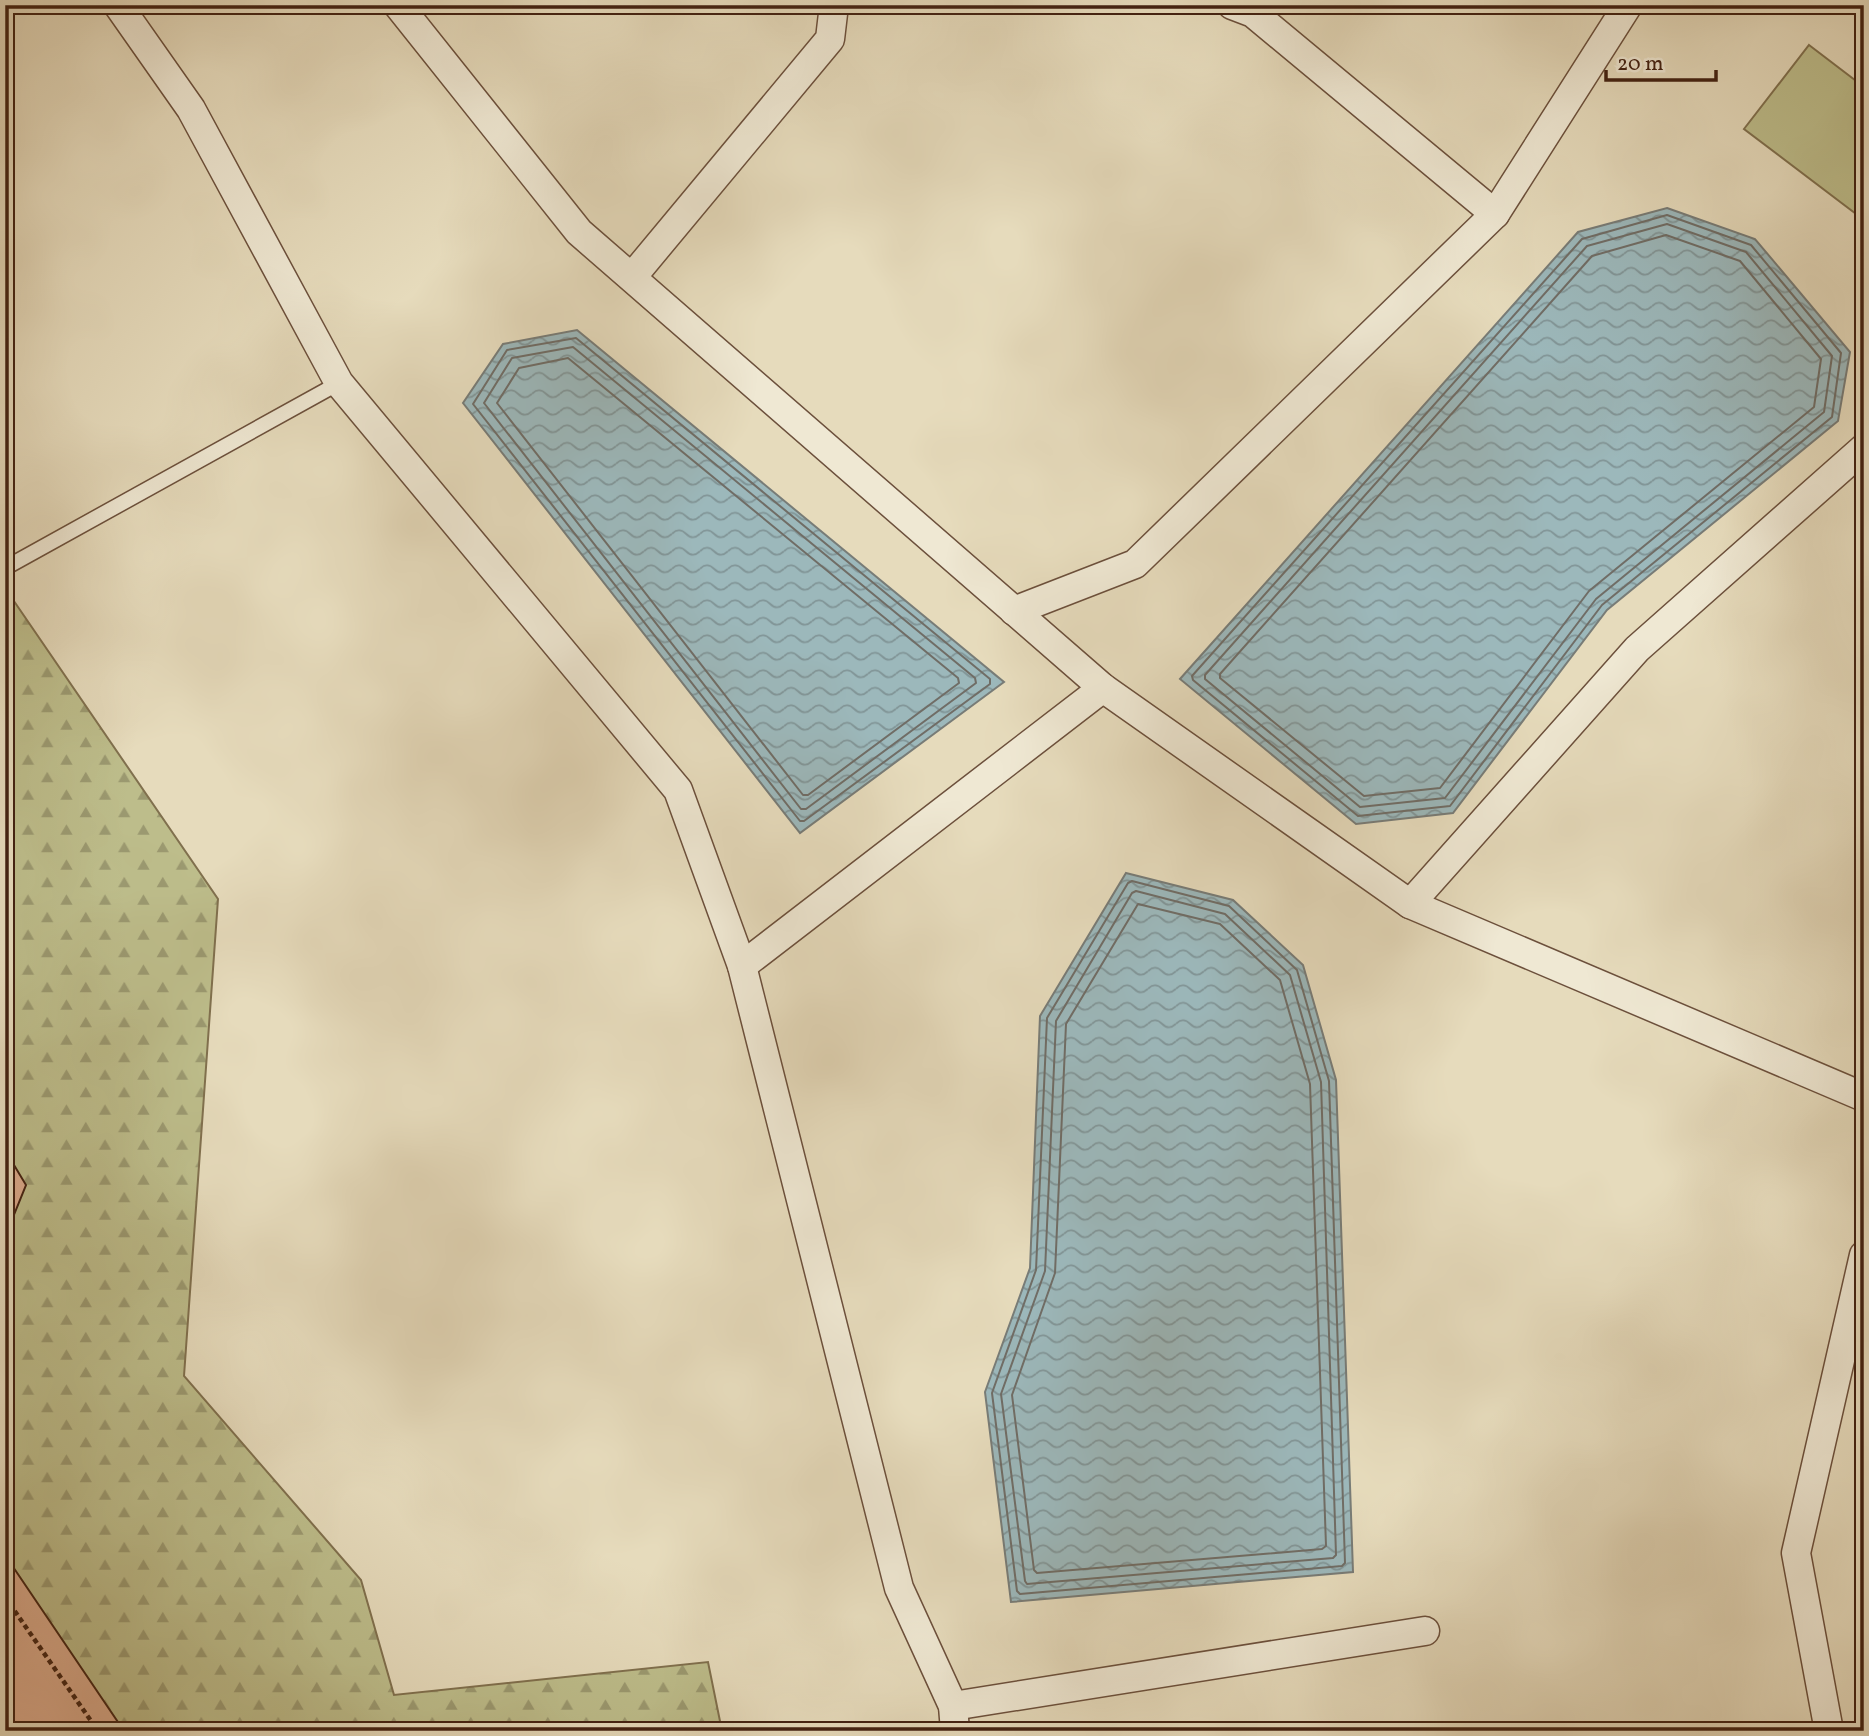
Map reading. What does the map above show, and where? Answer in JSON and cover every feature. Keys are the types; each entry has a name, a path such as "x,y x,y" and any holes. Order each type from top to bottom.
{"street":[{"path":"118,5 191,109 339,383 678,790 742,966 898,1588 954,1718 1425,1631"},
{"path":"398,5 579,232 1103,688 1410,904 1864,1097"},
{"path":"632,277 830,39 834,5"},
{"path":"1232,5 1253,13 1495,214"},
{"path":"1014,611 1135,564 1495,214 1628,5"},
{"path":"1410,904 1637,649 1864,448"},
{"path":"742,966 1103,688"},
{"path":"1829,1731 1796,1553 1864,1255"}],"lane":[{"path":"5,568 339,383"}],"path":[{"path":"5,1597 98,1731"}],"green space":[{"path":"1809,45 1864,87 1864,220 1744,129"},
{"path":"5,588 218,899 184,1376 361,1580 394,1695 708,1662 722,1731 98,1731 5,1597"}],"water":[{"path":"1667,208 1755,239 1850,352 1838,421 1607,610 1453,813 1356,824 1180,679 1578,232"},
{"path":"577,330 1004,682 800,833 463,403 503,344"},
{"path":"1126,873 1233,900 1303,965 1336,1080 1353,1572 1011,1602 985,1392 1030,1268 1040,1016"}],"building":[{"path":"5,1150 26,1185 5,1237"},
{"path":"5,1555 124,1731 5,1731"}]}
